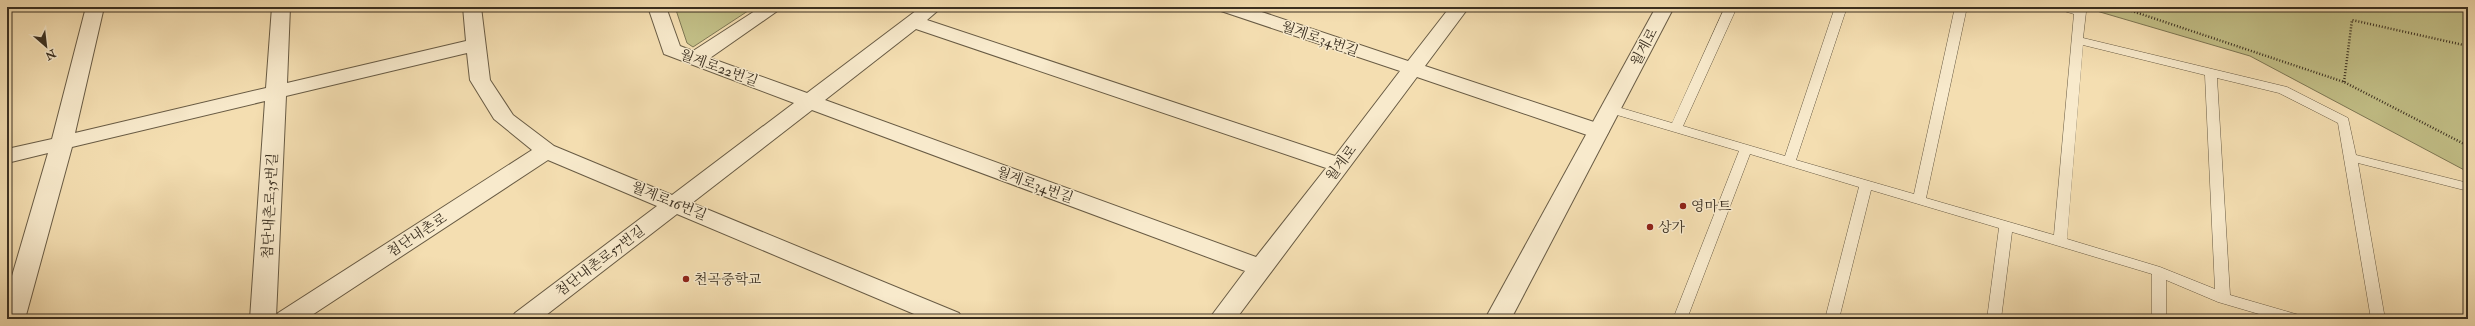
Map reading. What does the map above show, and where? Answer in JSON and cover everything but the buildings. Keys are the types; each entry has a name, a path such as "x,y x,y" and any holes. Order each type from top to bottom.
{"street":[{"path":"12,319 62,143 95,7"},
{"name":"첨단내촌로35번길","path":"263,319 281,7"},
{"name":"월계로16번길","path":"472,7 480,80 505,119 546,151 676,203 950,319"},
{"name":"월계로22번길","path":"657,7 671,50 809,101"},
{"path":"695,59 774,7"},
{"path":"676,203 933,7"},
{"name":"월계로34번길","path":"1228,7 1412,70 1598,131"},
{"name":"월계로","path":"1222,319 1460,7"},
{"name":"월계로","path":"1498,319 1665,7"},
{"path":"913,22 1340,165"},
{"path":"7,156 475,45"},
{"name":"월계로34번길","path":"809,101 1261,268"},
{"name":"첨단내촌로","path":"287,319 546,151"},
{"name":"첨단내촌로57번길","path":"524,319 676,203"}],"lane":[{"path":"1676,128 1731,7"},
{"path":"1789,162 1841,7"},
{"path":"1919,200 1961,7"},
{"path":"2060,242 2080,12 2061,7"},
{"path":"2077,40 2283,90 2344,121 2378,319"},
{"path":"2212,73 2223,298"},
{"path":"1610,109 2159,272 2223,298 2294,319"},
{"path":"1680,319 1746,149"},
{"path":"2349,156 2468,187"},
{"path":"1832,319 1866,184"},
{"path":"1994,319 2006,226"},
{"path":"2159,272 2159,319"}],"path":[{"path":"2120,7 2344,82 2468,146"},
{"path":"2344,82 2352,20 2468,46"}],"shaded area":[{"path":"675,7 754,7 693,47 687,43"},
{"path":"2083,7 2468,7 2468,172 2250,56"}],"place":[{"name":"영마트","path":"1683,206"},
{"name":"상가","path":"1650,227"},
{"name":"천곡중학교","path":"686,279"}]}
